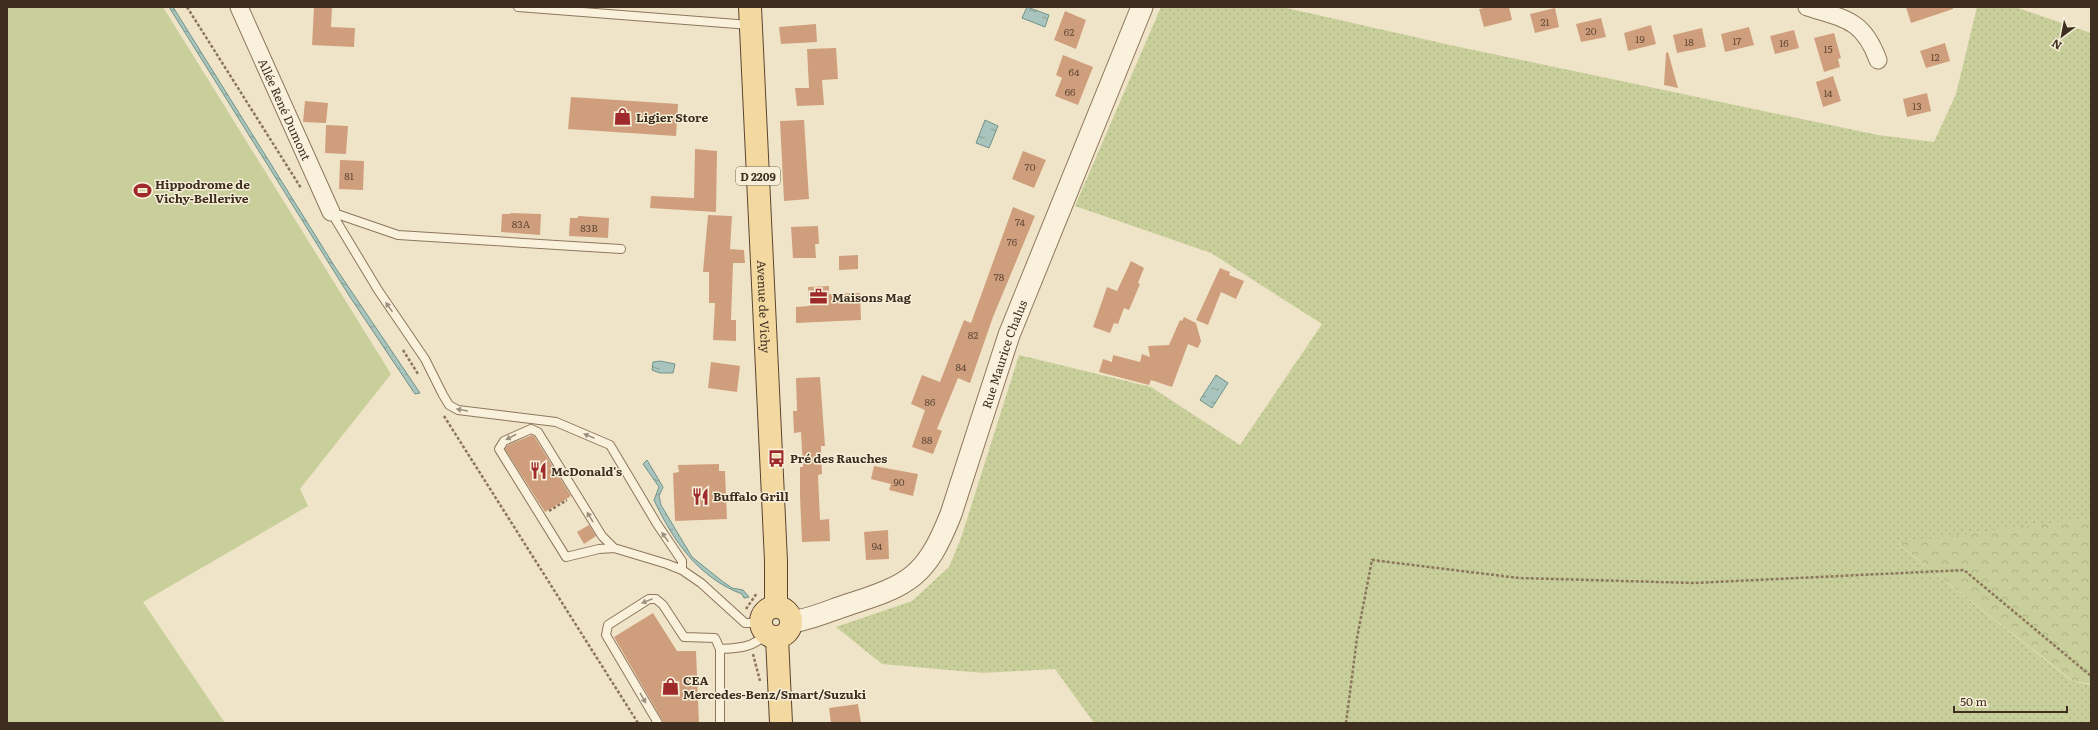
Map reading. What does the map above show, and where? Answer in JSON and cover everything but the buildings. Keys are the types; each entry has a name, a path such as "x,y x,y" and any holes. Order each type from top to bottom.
{"main road":[{"name":"Avenue de Vichy","path":"750,16 776,561 776,607"},
{"path":"764,635 788,633 792,622 787,611 776,607 765,612 764,635 781,723"}],"street":[{"name":"Allée René Dumont","path":"239,7 331,212"},
{"name":"Rue Maurice Chalus","path":"792,622 888,592 910,579 929,560 940,541 951,514 1009,334 1142,7"},
{"path":"1807,7 1861,28 1871,41 1878,60"}],"lane":[{"path":"518,7 750,16"},
{"path":"331,212 398,235 621,249"},
{"path":"331,212 378,290 425,359 449,405 458,410 556,422 610,445 657,524 682,561 682,570"},
{"path":"614,548 602,536 538,432 531,429 504,441 499,449 566,557 599,548 614,548 667,564 682,570 701,583 745,623 764,635"},
{"path":"658,723 606,635 608,624 649,599 656,599 663,605 684,637 715,638 720,649 720,723"},
{"path":"720,649 764,635"}],"path":[{"path":"187,7 302,189"},
{"path":"399,344 420,378"},
{"path":"442,411 638,723"},
{"path":"540,517 576,495"},
{"path":"1346,723 1357,638 1372,560 1520,578 1694,583 1964,570 2091,676"},
{"path":"760,684 764,635"}],"green space":[{"name":"Hippodrome de Vichy-Bellerive","path":"7,7 163,7 391,374 300,489 308,506 143,602 225,723 7,723"},
{"path":"1161,7 1282,7 1450,45 1878,135 1934,142 1956,94 1977,7 2015,7 2091,33 2091,518 1898,544 2072,681 2091,685 2091,723 1094,723 1055,669 983,673 882,664 836,627 912,601 949,567 961,538 1019,355 1151,387 1240,445 1322,324 1211,253 1075,206"},
{"path":"2091,518 2091,684 2073,681 1897,543"}],"water":[{"path":"169,7 173,7 335,267 420,393 415,394 350,297"},
{"path":"1027,7 1049,15 1045,27 1022,18"},
{"path":"985,120 998,126 989,148 976,143"},
{"path":"660,361 675,364 673,373 660,373 652,370 653,362"},
{"path":"1216,375 1228,383 1212,408 1200,400"},
{"path":"647,460 663,487 659,496 661,505 692,557 722,581 732,588 743,590 749,597 744,598 742,594 713,578 700,568 679,544 661,515 654,500 659,487 643,464"}],"place":[{"name":"Ligier Store","path":"623,117"},
{"name":"Hippodrome de Vichy-Bellerive","path":"142,191"},
{"name":"Maisons Mag","path":"819,297"},
{"name":"Pré des Rauches","path":"777,458"},
{"name":"McDonald's","path":"538,471"},
{"name":"Buffalo Grill","path":"700,496"},
{"name":"CEA Mercedes-Benz/Smart/Suzuki","path":"670,687"}]}
